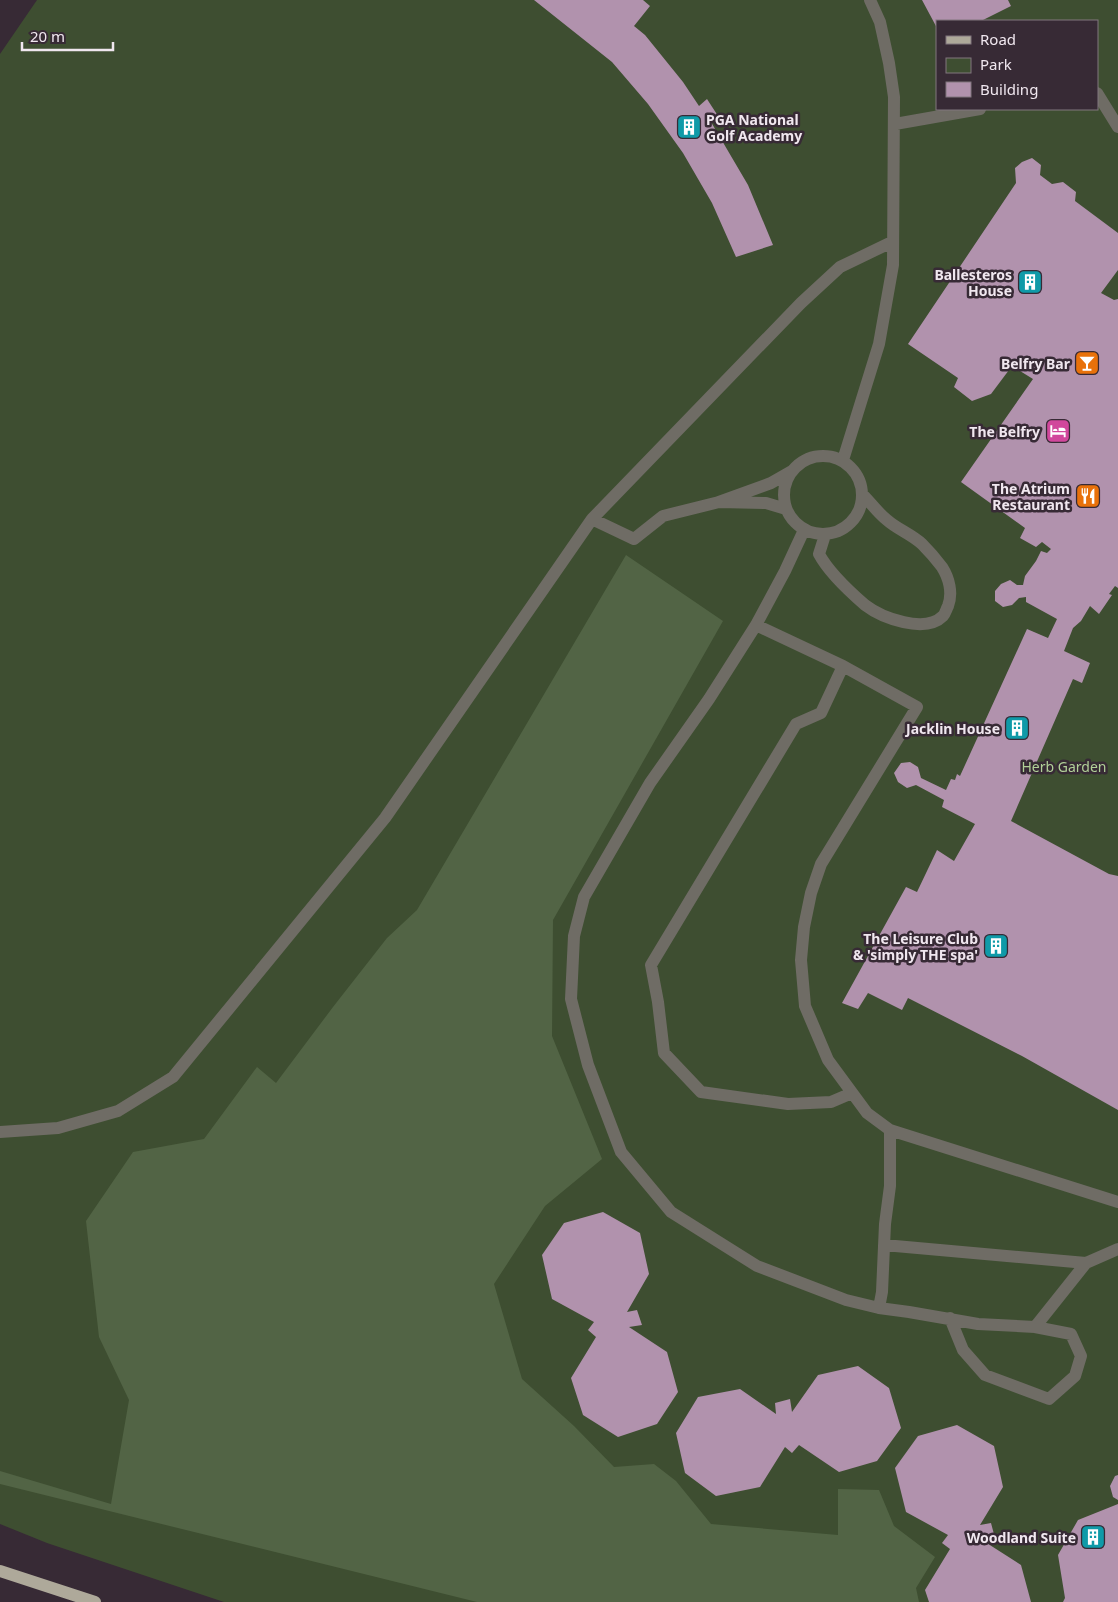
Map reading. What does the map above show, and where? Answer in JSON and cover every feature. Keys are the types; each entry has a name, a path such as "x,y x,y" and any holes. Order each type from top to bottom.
{"main road":[{"path":"0,1571 95,1602"}],"lane":[{"path":"842,460 879,344 893,265 894,97 880,22 870,0"},
{"path":"1098,96 1118,127"},
{"path":"895,124 974,110"},
{"path":"0,1132 58,1128 118,1111 173,1077 385,818 592,519 808,297 840,267 892,242"},
{"path":"592,519 634,539 663,516 719,502 771,484 792,471 804,460 819,456 830,456 842,460 850,466 860,480 863,495 862,507 852,523 835,533 824,535 804,530 791,518 786,509 784,489 792,471"},
{"path":"824,535 819,554 825,566 865,605 881,614 906,623 920,625 934,622 944,616 949,602 950,590 948,578 941,565 921,543 887,521 863,495"},
{"path":"719,502 766,503 786,509"},
{"path":"804,530 785,571 756,625 709,699 650,783 584,897 574,936 571,999 588,1064 621,1152 671,1212 757,1266 846,1300 879,1308 950,1318 978,1324 1034,1327 1071,1334 1081,1356 1074,1376 1049,1399 985,1375 963,1350 950,1318"},
{"path":"756,625 843,666 917,707 822,864 811,893 804,927 801,960 805,1006 828,1060 867,1113 890,1130 1118,1202"},
{"path":"843,666 821,713 796,724 651,965 658,1002 664,1053 701,1092 788,1104 831,1102 852,1093"},
{"path":"879,1308 882,1292 884,1245 890,1186 890,1130"},
{"path":"884,1245 1086,1263"},
{"path":"1034,1327 1086,1263 1118,1249"}],"green space":[{"name":"The Belfry","path":"37,0 1118,0 1118,1602 224,1602 47,1543 0,1524 0,54"},
{"path":"626,555 723,621 553,920 552,1036 602,1159 545,1206 494,1284 522,1379 574,1426 614,1467 654,1464 676,1481 711,1524 838,1535 838,1489 879,1490 894,1526 935,1557 916,1588 919,1602 477,1602 0,1484 0,1471 111,1504 129,1400 99,1337 86,1221 133,1152 204,1139 257,1067 276,1083 387,938 417,910"}],"building":[{"name":"PGA National Golf Academy","path":"534,0 643,0 650,6 634,26 645,35 683,82 699,106 707,99 718,116 711,122 748,185 773,245 736,257 712,203 683,153 648,104 612,62"},
{"path":"922,0 1008,0 1011,6 983,20 936,20 936,26"},
{"path":"1032,158 1041,165 1040,175 1052,184 1063,182 1076,192 1075,201 1118,233 1118,270 1101,293 1114,300 1118,299 1118,588 1115,586 1109,594 1112,595 1099,614 1090,606 1081,621 1073,628 1064,651 1090,663 1082,683 1073,679 1011,821 1109,874 1118,876 1118,1110 1022,1056 908,998 902,1010 868,993 858,1009 842,1003 906,887 917,892 937,850 954,861 975,824 942,807 944,800 916,785 907,788 898,782 894,773 901,763 910,762 918,767 921,778 946,790 951,779 955,780 957,774 960,776 1027,629 1048,638 1057,619 1026,602 1026,597 1019,598 1012,605 1003,607 995,601 995,591 1001,584 1010,580 1017,585 1023,585 1025,576 1041,551 1047,553 1051,549 1042,542 1036,547 1020,538 1025,528 961,482 1033,379 1012,366 991,394 972,401 954,387 958,378 908,344 1016,183 1015,168 1022,162"},
{"path":"603,1212 640,1233 649,1274 627,1312 637,1310 642,1325 629,1327 667,1352 678,1392 657,1424 618,1437 583,1415 571,1378 596,1337 588,1330 594,1322 552,1299 542,1255 564,1223"},
{"path":"858,1366 889,1388 901,1428 877,1461 839,1472 799,1445 792,1453 785,1447 760,1487 716,1496 685,1473 676,1433 698,1397 740,1389 776,1414 775,1403 790,1399 792,1412 818,1375"},
{"path":"957,1425 994,1446 1003,1487 980,1525 991,1523 995,1538 982,1540 1021,1565 1031,1602 929,1602 925,1590 950,1549 942,1543 948,1535 906,1512 895,1468 918,1436"},
{"path":"1118,1475 1118,1500 1113,1497 1110,1486 1115,1476"},
{"name":"Woodland Suite","path":"1118,1504 1118,1602 1063,1602 1065,1598 1058,1555 1078,1520"}],"place":[{"name":"PGA National Golf Academy","path":"689,127"},
{"name":"Ballesteros House","path":"1030,282"},
{"name":"Belfry Bar","path":"1087,363"},
{"name":"The Belfry","path":"1058,431"},
{"name":"The Atrium Restaurant","path":"1088,496"},
{"name":"Jacklin House","path":"1017,728"},
{"name":"The Leisure Club & 'simply THE spa'","path":"996,946"},
{"name":"Woodland Suite","path":"1093,1537"}],"park label":[{"name":"Herb Garden","path":"1064,766"}]}
